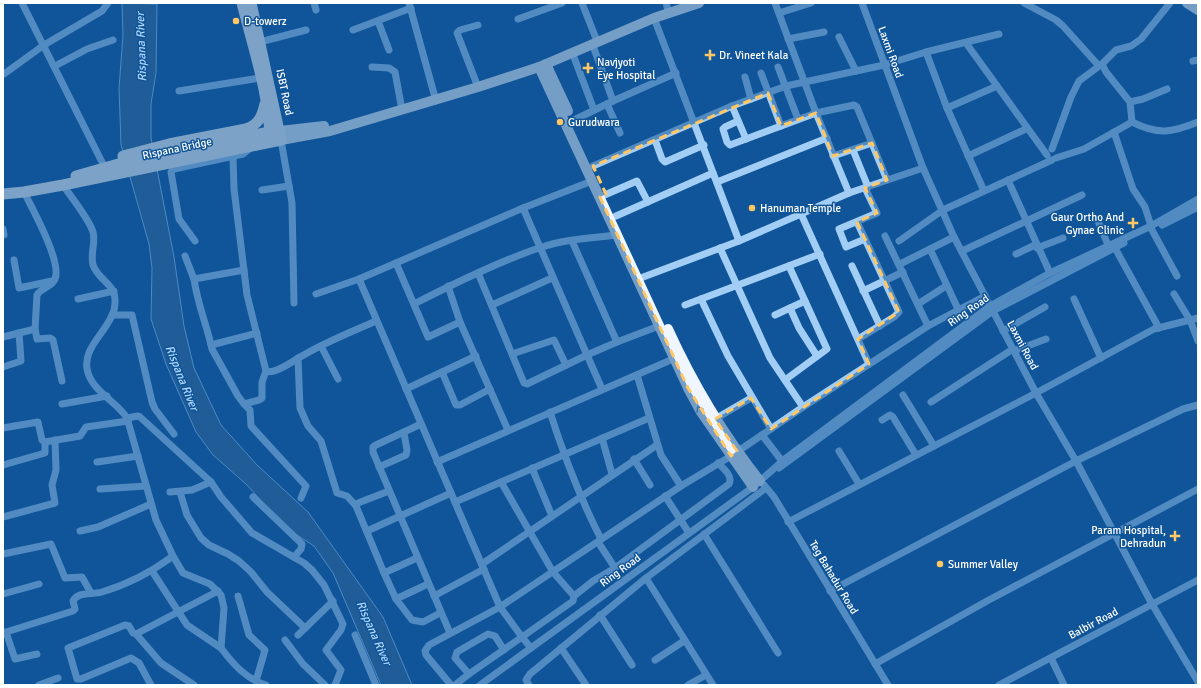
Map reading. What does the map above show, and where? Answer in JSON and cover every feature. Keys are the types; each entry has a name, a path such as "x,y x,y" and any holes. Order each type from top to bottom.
{"highway":[{"path":"242,3 256,43 260,78 275,137"},
{"name":"ISBT Road","path":"251,3 256,43 275,137"},
{"path":"3,194 63,185 116,167 169,144 246,130 257,124 262,117 266,104"},
{"path":"233,149 254,146 275,137"},
{"path":"233,149 275,137"},
{"name":"Rispana Bridge","path":"116,167 233,149"},
{"path":"3,186 64,179 116,167"}],"main road":[{"path":"275,137 325,126 338,128 436,101 543,65 594,42 654,18 699,3"},
{"path":"1187,3 1198,10"},
{"path":"543,65 593,166 617,235 641,278 681,358 734,454"},
{"path":"543,65 592,181 616,216 673,359 701,412 760,485"}],"street":[{"path":"22,3 55,66 116,167"},
{"path":"4,74 44,45 102,11 108,3"},
{"path":"353,30 418,3"},
{"path":"518,19 562,3"},
{"path":"582,3 610,103 620,132"},
{"path":"666,3 669,13"},
{"path":"775,3 816,113 849,193"},
{"path":"778,13 811,3"},
{"name":"Laxmi Road","path":"862,3 923,168 954,237 1036,393 1076,462 1152,604 1198,682"},
{"path":"1024,3 1056,20 1101,65 1130,102 1132,122"},
{"path":"1052,158 1049,150 1052,149 1076,86 1084,76 1101,65 1116,50 1131,46 1141,39 1170,3"},
{"path":"410,6 436,101"},
{"path":"654,18 695,121 738,241"},
{"path":"378,20 389,50"},
{"path":"478,25 460,30 457,33 478,87"},
{"path":"256,43 306,30"},
{"path":"788,39 824,32"},
{"path":"593,166 656,140 695,121 786,86 884,65 926,52 999,34"},
{"path":"839,37 856,71"},
{"path":"55,66 87,49 113,40"},
{"path":"966,43 1026,129 1052,158"},
{"path":"572,52 594,110"},
{"path":"926,52 947,108 984,191"},
{"path":"372,67 389,68 394,72 402,110"},
{"path":"778,67 798,119"},
{"path":"761,72 781,126"},
{"path":"572,121 676,73"},
{"path":"745,77 752,99"},
{"path":"179,92 260,78"},
{"path":"947,108 997,86"},
{"path":"1130,102 1143,99 1167,89"},
{"path":"738,120 723,128 727,142 732,145 798,119 853,104 856,106 887,180"},
{"path":"732,106 746,139"},
{"path":"1132,122 1158,132 1176,130 1198,122"},
{"path":"899,241 943,210 1052,158 1080,151 1132,122"},
{"path":"968,156 1026,129"},
{"path":"1114,132 1133,190 1145,207 1152,228 1177,276"},
{"path":"275,137 289,186 293,216 294,303"},
{"path":"717,182 827,138"},
{"path":"656,140 662,159 665,162 704,145"},
{"path":"833,156 872,143"},
{"path":"195,241 180,219 171,172 174,169 233,149 247,296 266,371 262,382 262,398 244,404"},
{"path":"853,150 877,213 839,229 846,247 865,239"},
{"path":"641,278 738,241 849,193 923,168"},
{"path":"616,216 713,173"},
{"path":"1008,180 1036,246 1050,274"},
{"path":"316,294 359,279 522,208 592,181"},
{"path":"603,196 637,181 648,202"},
{"path":"63,185 93,232 94,267 114,291 112,315 88,352 86,366 90,379 120,408 128,420 151,504 159,527 183,573 210,584 218,591 224,608 221,648"},
{"path":"262,190 289,186"},
{"path":"24,192 53,253 56,276 55,281 40,291 37,296 36,328 37,339 50,338 53,340 62,381"},
{"path":"962,251 1082,195"},
{"name":"Ring Road","path":"1152,228 1198,200"},
{"name":"Ring Road","path":"480,685 689,533 760,485 782,461 992,308 1050,274 1198,207"},
{"path":"522,208 602,389"},
{"path":"801,214 869,364"},
{"path":"1098,220 1111,246 1159,328"},
{"path":"857,222 899,312 894,317 858,339"},
{"path":"414,304 448,286 539,248 572,240 617,235"},
{"path":"885,236 900,264 928,326"},
{"path":"900,264 954,237"},
{"path":"1016,254 1063,238"},
{"path":"572,240 617,342"},
{"name":"Ring Road","path":"772,471 785,465 992,308 1111,246"},
{"path":"720,248 770,358 803,407"},
{"path":"930,249 958,309"},
{"path":"685,305 820,254"},
{"path":"185,256 194,279 197,299 207,326 211,345 238,396 250,410 251,426 306,486 301,498"},
{"path":"14,260 19,288 55,281"},
{"path":"396,263 428,336 460,322"},
{"path":"785,380 827,349 790,266"},
{"path":"852,266 880,326"},
{"path":"194,279 244,270"},
{"path":"863,290 903,272"},
{"path":"478,273 523,382 527,384 587,355 659,326"},
{"path":"492,306 552,278"},
{"path":"359,279 500,607 531,648"},
{"path":"448,286 460,322 508,430"},
{"path":"918,304 946,286"},
{"path":"78,299 114,291"},
{"path":"1174,294 1190,320 1198,341"},
{"path":"452,685 426,655 425,651 429,645 500,607 665,496 734,454 803,407 928,326 985,296"},
{"path":"701,299 728,356 751,398 771,429"},
{"path":"1074,299 1100,358"},
{"path":"775,315 805,300"},
{"path":"1003,331 1045,307"},
{"path":"790,308 799,328 817,356"},
{"path":"112,315 132,315 152,402 155,409 174,434"},
{"path":"788,522 1159,328 1198,318"},
{"path":"266,371 270,372 284,366 321,346 376,321"},
{"path":"3,337 36,328"},
{"path":"3,367 21,361 19,333"},
{"path":"211,345 256,333"},
{"path":"931,402 1013,350 1046,339"},
{"path":"512,354 554,340 566,365"},
{"path":"321,346 338,379"},
{"path":"406,389 476,356"},
{"path":"298,358 300,408 308,426 321,441 337,493 347,496 356,506 396,599 409,618 415,622 422,622 440,613"},
{"path":"437,462 673,359"},
{"path":"442,372 456,405 460,405 490,389"},
{"path":"637,374 657,444 664,461 681,486"},
{"path":"62,404 107,396"},
{"path":"903,396 934,446"},
{"path":"715,419 751,398"},
{"path":"830,591 1076,462 1183,409 1198,405"},
{"path":"550,412 563,454 580,498 599,540 615,568"},
{"path":"882,420 890,415 893,417 916,455"},
{"path":"45,442 80,436 83,428 86,427 128,420 138,416 140,417 211,482 221,497 252,533 294,557 312,570 333,601 343,624 341,630 326,650 341,670 335,685"},
{"path":"455,502 649,418"},
{"path":"3,428 38,422 40,424 42,440 45,442 45,453 3,464"},
{"path":"421,424 373,447 373,452 440,613 450,633"},
{"path":"379,468 406,455 407,450 404,433"},
{"path":"762,435 782,461"},
{"path":"602,438 612,474"},
{"path":"3,517 55,503 52,485 56,470 56,440"},
{"path":"434,596 483,567 529,532 657,444"},
{"path":"839,451 859,484"},
{"path":"97,462 138,456"},
{"path":"634,459 650,485"},
{"path":"455,685 573,601 575,598 574,596 593,581 615,568 729,484 731,478 718,463"},
{"path":"532,468 552,516"},
{"path":"170,492 192,490 211,482"},
{"path":"501,482 553,572 574,596"},
{"path":"529,685 526,680 527,677 600,615 704,534 760,485"},
{"name":"Teg Bahadur Road","path":"760,485 774,497 888,685"},
{"path":"100,488 146,486"},
{"path":"875,664 974,608 1198,489"},
{"path":"356,506 358,503 389,491"},
{"path":"180,492 187,516 201,538 209,545 228,554 239,562 256,578 267,592 305,628"},
{"path":"367,531 451,493"},
{"path":"665,496 689,533"},
{"path":"253,497 302,544 301,549 294,557"},
{"path":"80,531 98,527 151,504"},
{"path":"704,534 778,653"},
{"path":"3,554 51,544 65,578 82,577 91,593"},
{"path":"37,654 15,660 4,632 73,611 75,609 75,598 91,593 101,592 134,581 152,571 173,556"},
{"path":"384,573 417,558"},
{"path":"152,571 187,625 221,648 237,668 261,684 265,650 249,635 238,596"},
{"path":"646,578 684,641 713,685"},
{"name":"Balbir Road","path":"999,685 1014,682 1051,658 1198,580"},
{"path":"3,594 39,584"},
{"path":"396,599 428,584"},
{"path":"136,634 218,591"},
{"path":"298,635 333,601"},
{"path":"600,615 632,665"},
{"path":"151,685 139,663 134,659 126,659 81,679 77,679 75,677 68,651 70,646 125,625 136,634 161,663 194,685"},
{"path":"469,674 456,658 457,652 490,633 495,636 504,650"},
{"path":"355,635 376,685"},
{"path":"285,640 303,664 325,685"},
{"path":"655,660 684,641"},
{"path":"561,648 586,685"},
{"path":"1051,658 1064,685"},
{"path":"688,685 706,675"},
{"path":"39,685 58,678"}],"highlighted area":[{"path":"768,93 781,126 816,113 833,156 872,143 887,180 865,188 877,213 857,222 899,312 858,339 869,364 771,429 751,398 715,419 737,451 731,456 688,388 600,197 606,194 593,166"}],"water":[{"name":"Rispana River","path":"122,3 157,4 156,73 151,104 151,138 174,257 184,326 194,368 221,425 257,465 308,512 383,617 412,685 381,685 333,573 314,546 286,528 246,484 213,455 196,432 166,364 151,319 152,268 149,244 121,145 119,88 123,36"}],"place":[{"name":"D-towerz","path":"236,21"},
{"name":"Dr. Vineet Kala","path":"710,55"},
{"name":"Navjyoti Eye Hospital","path":"588,68"},
{"name":"Gurudwara","path":"560,122"},
{"name":"Hanuman Temple","path":"752,208"},
{"name":"Gaur Ortho And Gynae Clinic","path":"1133,223"},
{"name":"Param Hospital, Dehradun","path":"1175,536"},
{"name":"Summer Valley","path":"940,564"}]}
